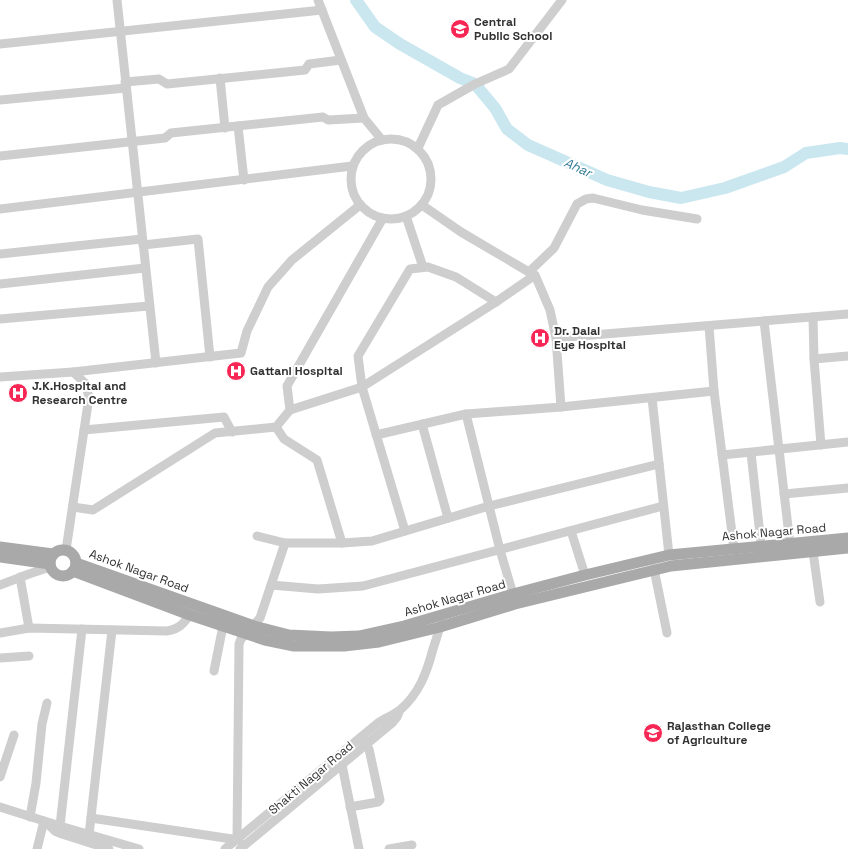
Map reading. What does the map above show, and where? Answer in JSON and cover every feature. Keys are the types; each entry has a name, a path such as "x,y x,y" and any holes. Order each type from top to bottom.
{"main road":[{"name":"Ashok Nagar Road","path":"75,567 254,626 289,635 331,638 358,636 441,621 513,594 669,555 734,549 762,552 790,544 848,538"},
{"path":"0,547 51,562"},
{"path":"75,567 190,615 246,634 284,645 344,646 379,642 441,621 654,569 762,552 813,552 848,548"},
{"path":"66,550 72,553 75,567 65,576 61,576 53,571 51,562 56,551 66,550"},
{"path":"0,557 51,562"}],"street":[{"path":"116,0 156,363"},
{"path":"318,0 364,118 382,140"},
{"path":"418,148 438,105 475,84 509,69 562,0"},
{"path":"0,44 322,10"},
{"path":"0,100 125,85 159,79 167,84 305,70 309,64 341,60"},
{"path":"220,78 225,128"},
{"path":"0,156 165,138 171,133 323,117 328,120 364,118"},
{"path":"238,126 244,180"},
{"path":"397,139 410,143 418,148 427,160 432,175 431,189 426,200 417,211 401,219 373,216 360,205 353,192 350,180 352,166 363,150 375,142 382,140 397,139"},
{"path":"0,208 352,166"},
{"path":"73,507 93,510 215,433 276,427 290,410 362,387 496,302 532,274 554,248 577,204 586,199 593,198 642,210 697,219"},
{"path":"0,377 73,372 241,353 247,331 268,287 292,260 360,205"},
{"path":"422,205 461,232 532,274 550,310 556,338 561,407"},
{"path":"406,216 423,268"},
{"path":"290,410 287,386 383,218"},
{"path":"0,254 142,242 198,239 210,357"},
{"path":"405,531 362,387 358,356 410,270 428,267 456,277 496,302"},
{"path":"0,284 145,268"},
{"path":"0,319 149,306"},
{"path":"556,338 848,314"},
{"path":"813,317 814,359 821,445"},
{"path":"764,321 790,544"},
{"path":"709,326 714,391 734,549"},
{"path":"814,359 848,356"},
{"path":"66,550 89,398 85,383 73,372"},
{"path":"376,435 466,414 561,407 714,391"},
{"path":"652,398 669,555"},
{"path":"466,414 500,550 513,594"},
{"path":"84,430 224,417 232,432"},
{"path":"422,424 448,518"},
{"path":"276,427 284,439 317,460 342,543"},
{"path":"722,456 848,442"},
{"path":"751,453 762,552"},
{"path":"257,536 285,543 342,543 372,541 489,506 659,464"},
{"path":"784,494 848,488"},
{"path":"271,585 318,589 363,586 664,506"},
{"path":"571,531 585,575"},
{"path":"243,847 237,815 239,644 240,640 260,618 285,543"},
{"path":"813,552 820,602"},
{"path":"0,585 51,562"},
{"path":"654,569 667,633"},
{"path":"20,577 29,628"},
{"path":"0,633 29,628 167,631 174,630 182,626 190,615"},
{"name":"Shakti Nagar Road","path":"243,847 342,765 384,719 399,712 416,693 423,680 441,621"},
{"path":"214,671 223,626"},
{"path":"60,826 82,629"},
{"path":"89,835 112,630"},
{"path":"0,658 29,656"},
{"path":"30,817 36,783 42,724 47,704"},
{"path":"0,777 14,735"},
{"path":"350,807 378,802 380,800 370,751 364,741"},
{"name":"Shakti Nagar Road","path":"225,849 364,741"},
{"path":"342,765 359,849"},
{"path":"0,807 45,822 139,849"},
{"path":"91,818 240,837"},
{"path":"37,849 45,822"},
{"path":"45,822 57,832 109,849"},
{"path":"389,849 412,845"}],"waterway":[{"name":"Ahar","path":"356,0 375,27 400,44 460,78 475,84 495,108 507,129 528,145 607,180 649,192 681,198 725,188 784,167 806,153 840,148 848,149"}],"place":[{"name":"Central Public School","path":"460,29"},
{"name":"Dr. Dalal Eye Hospital","path":"540,338"},
{"name":"Gattani Hospital","path":"236,371"},
{"name":"J.K.Hospital and Research Centre","path":"18,393"},
{"name":"Rajasthan College of Agriculture","path":"653,733"}]}
